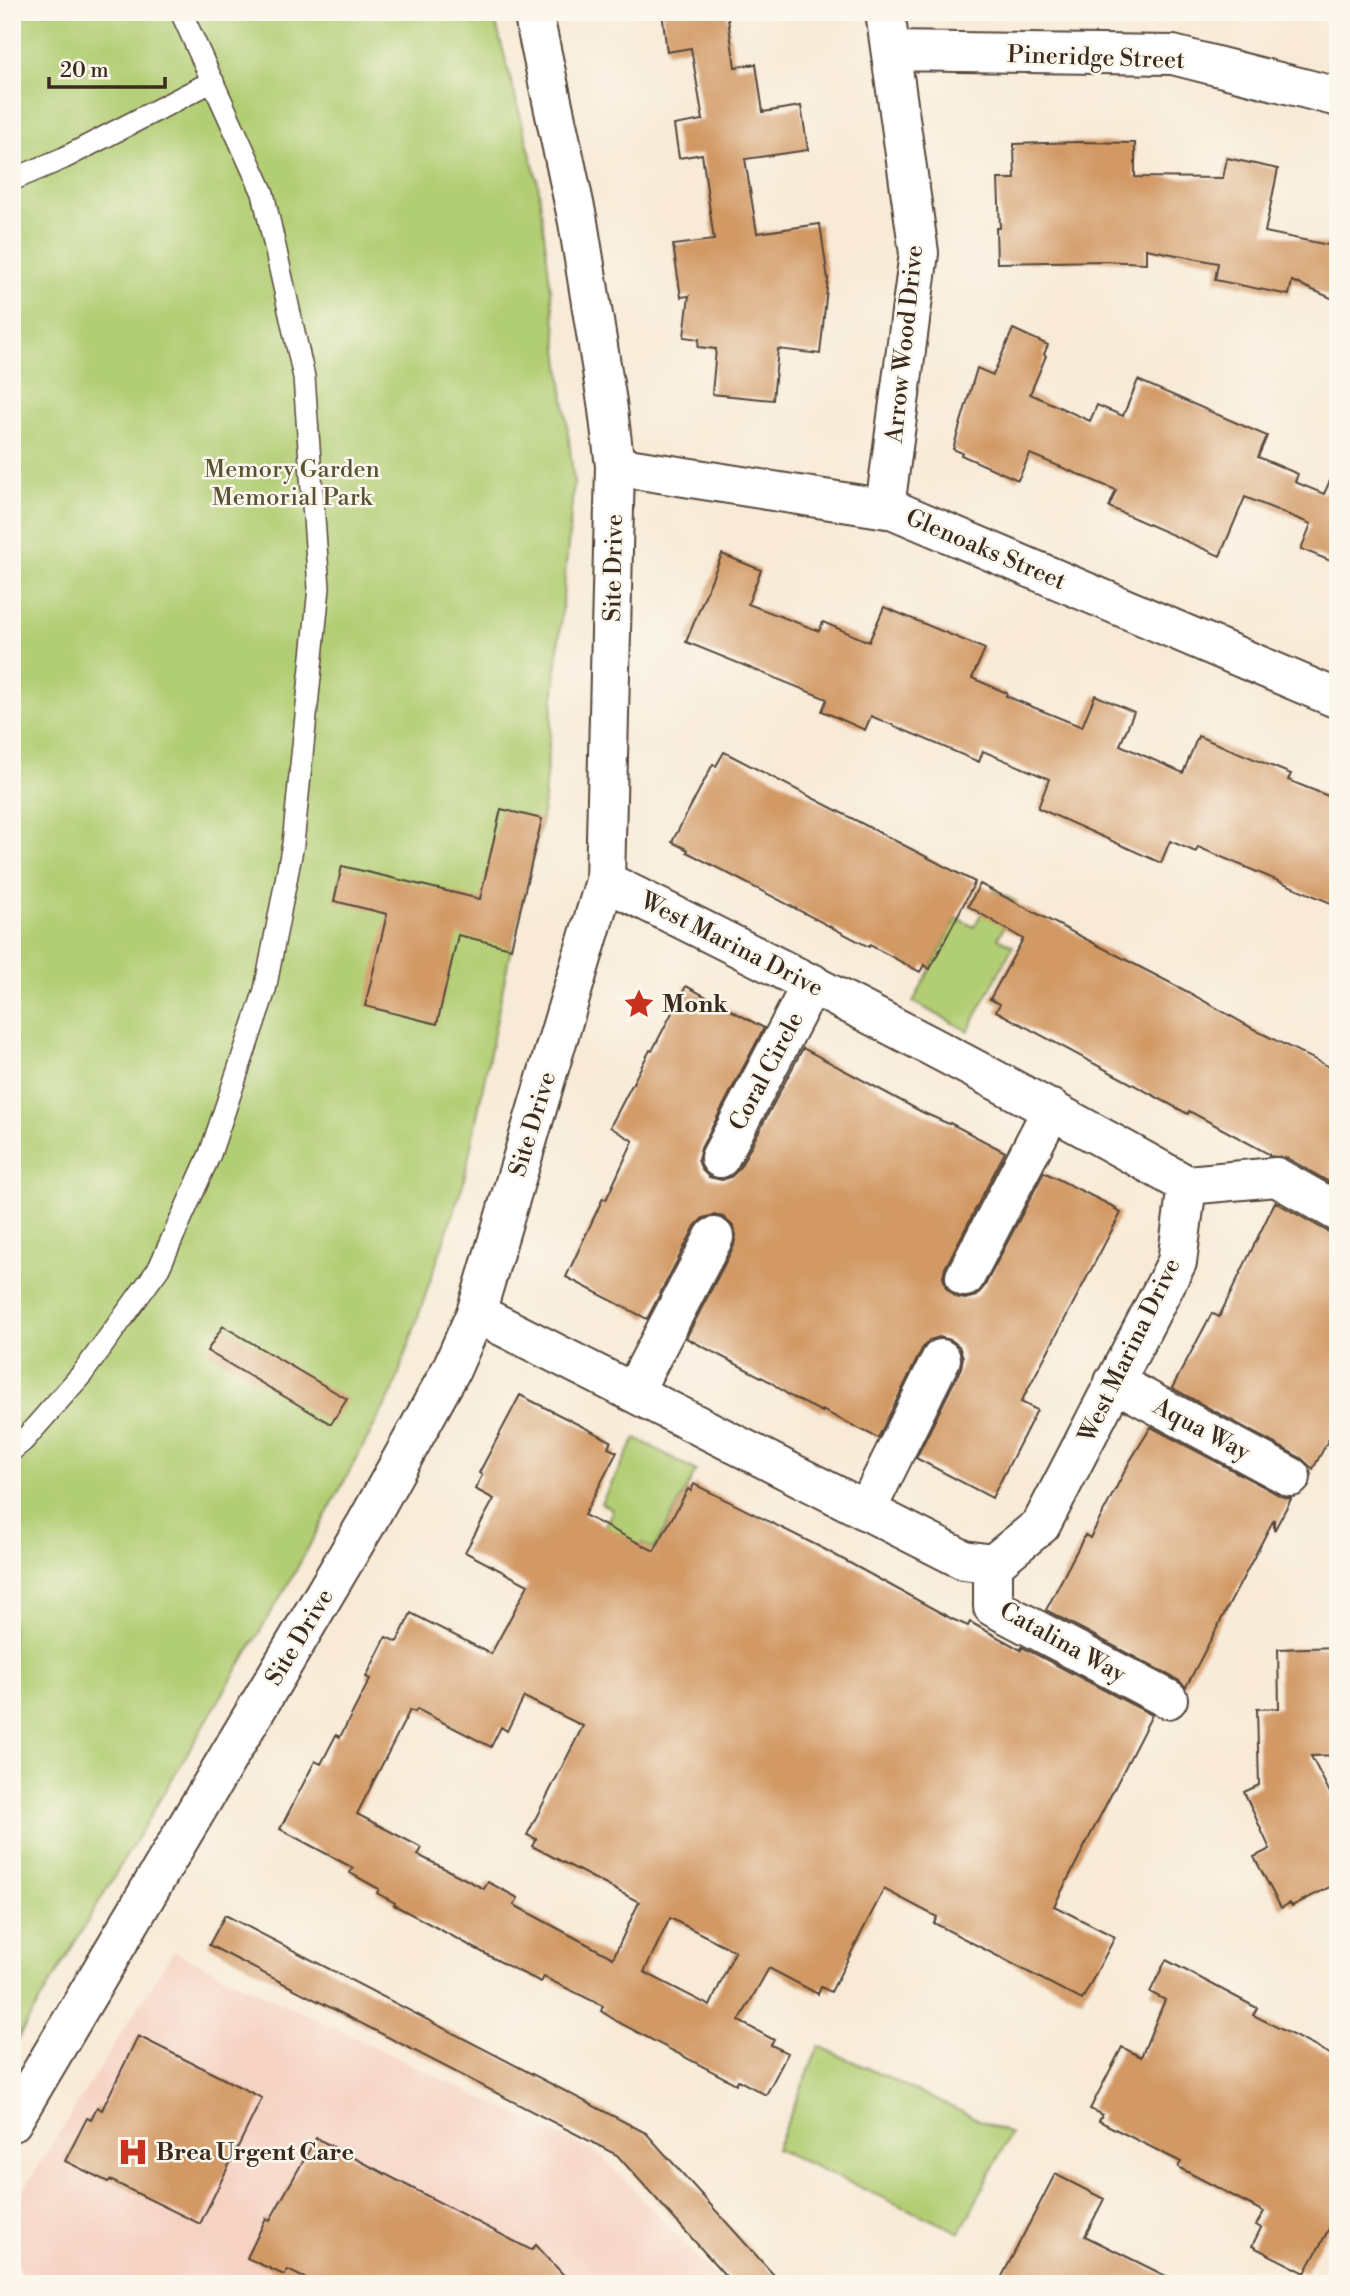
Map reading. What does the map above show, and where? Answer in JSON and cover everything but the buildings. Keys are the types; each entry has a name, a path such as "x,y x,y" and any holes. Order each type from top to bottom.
{"street":[{"name":"Site Drive","path":"16,2106 366,1524 451,1370 476,1313 605,881 615,466 578,222 533,12"},
{"name":"Arrow Wood Drive","path":"885,12 919,253 887,492 887,509"},
{"name":"Pineridge Street","path":"892,51 1173,55 1337,94"},
{"name":"Glenoaks Street","path":"615,466 887,509 1338,699"},
{"name":"West Marina Drive","path":"605,881 812,984 1052,1109 1187,1185 1177,1262 1041,1525 993,1564"},
{"name":"Coral Circle","path":"720,1158 812,984"},
{"path":"965,1277 1052,1109"},
{"path":"1187,1185 1276,1177 1338,1212"},
{"path":"634,1391 714,1237"},
{"path":"476,1313 964,1560 993,1564"},
{"path":"866,1511 941,1359"},
{"name":"Aqua Way","path":"1114,1382 1291,1477"},
{"name":"Catalina Way","path":"993,1564 993,1607 1168,1699"}],"lane":[{"path":"12,1450 82,1374 159,1268 210,1154 265,990 293,844 319,588 304,377 263,192 181,12"},
{"path":"12,180 64,158 213,81"}],"shaded area":[{"path":"173,1951 601,2155 722,2284 25,2284 12,2252 12,2208"}],"green space":[{"name":"Memory Garden Memorial Park","path":"12,12 493,12 538,183 574,482 542,819 511,948 464,1181 393,1391 294,1574 12,2048"},
{"path":"994,890 1017,902 998,938 1013,946 968,1031 913,1002 957,918 974,927"},
{"path":"636,1438 696,1471 654,1549 642,1543 623,1579 587,1560 613,1510 601,1503"},
{"path":"819,2046 1010,2134 960,2233 776,2149"}],"place":[{"name":"Monk","path":"639,1004"},
{"name":"Brea Urgent Care","path":"133,2152"}]}
